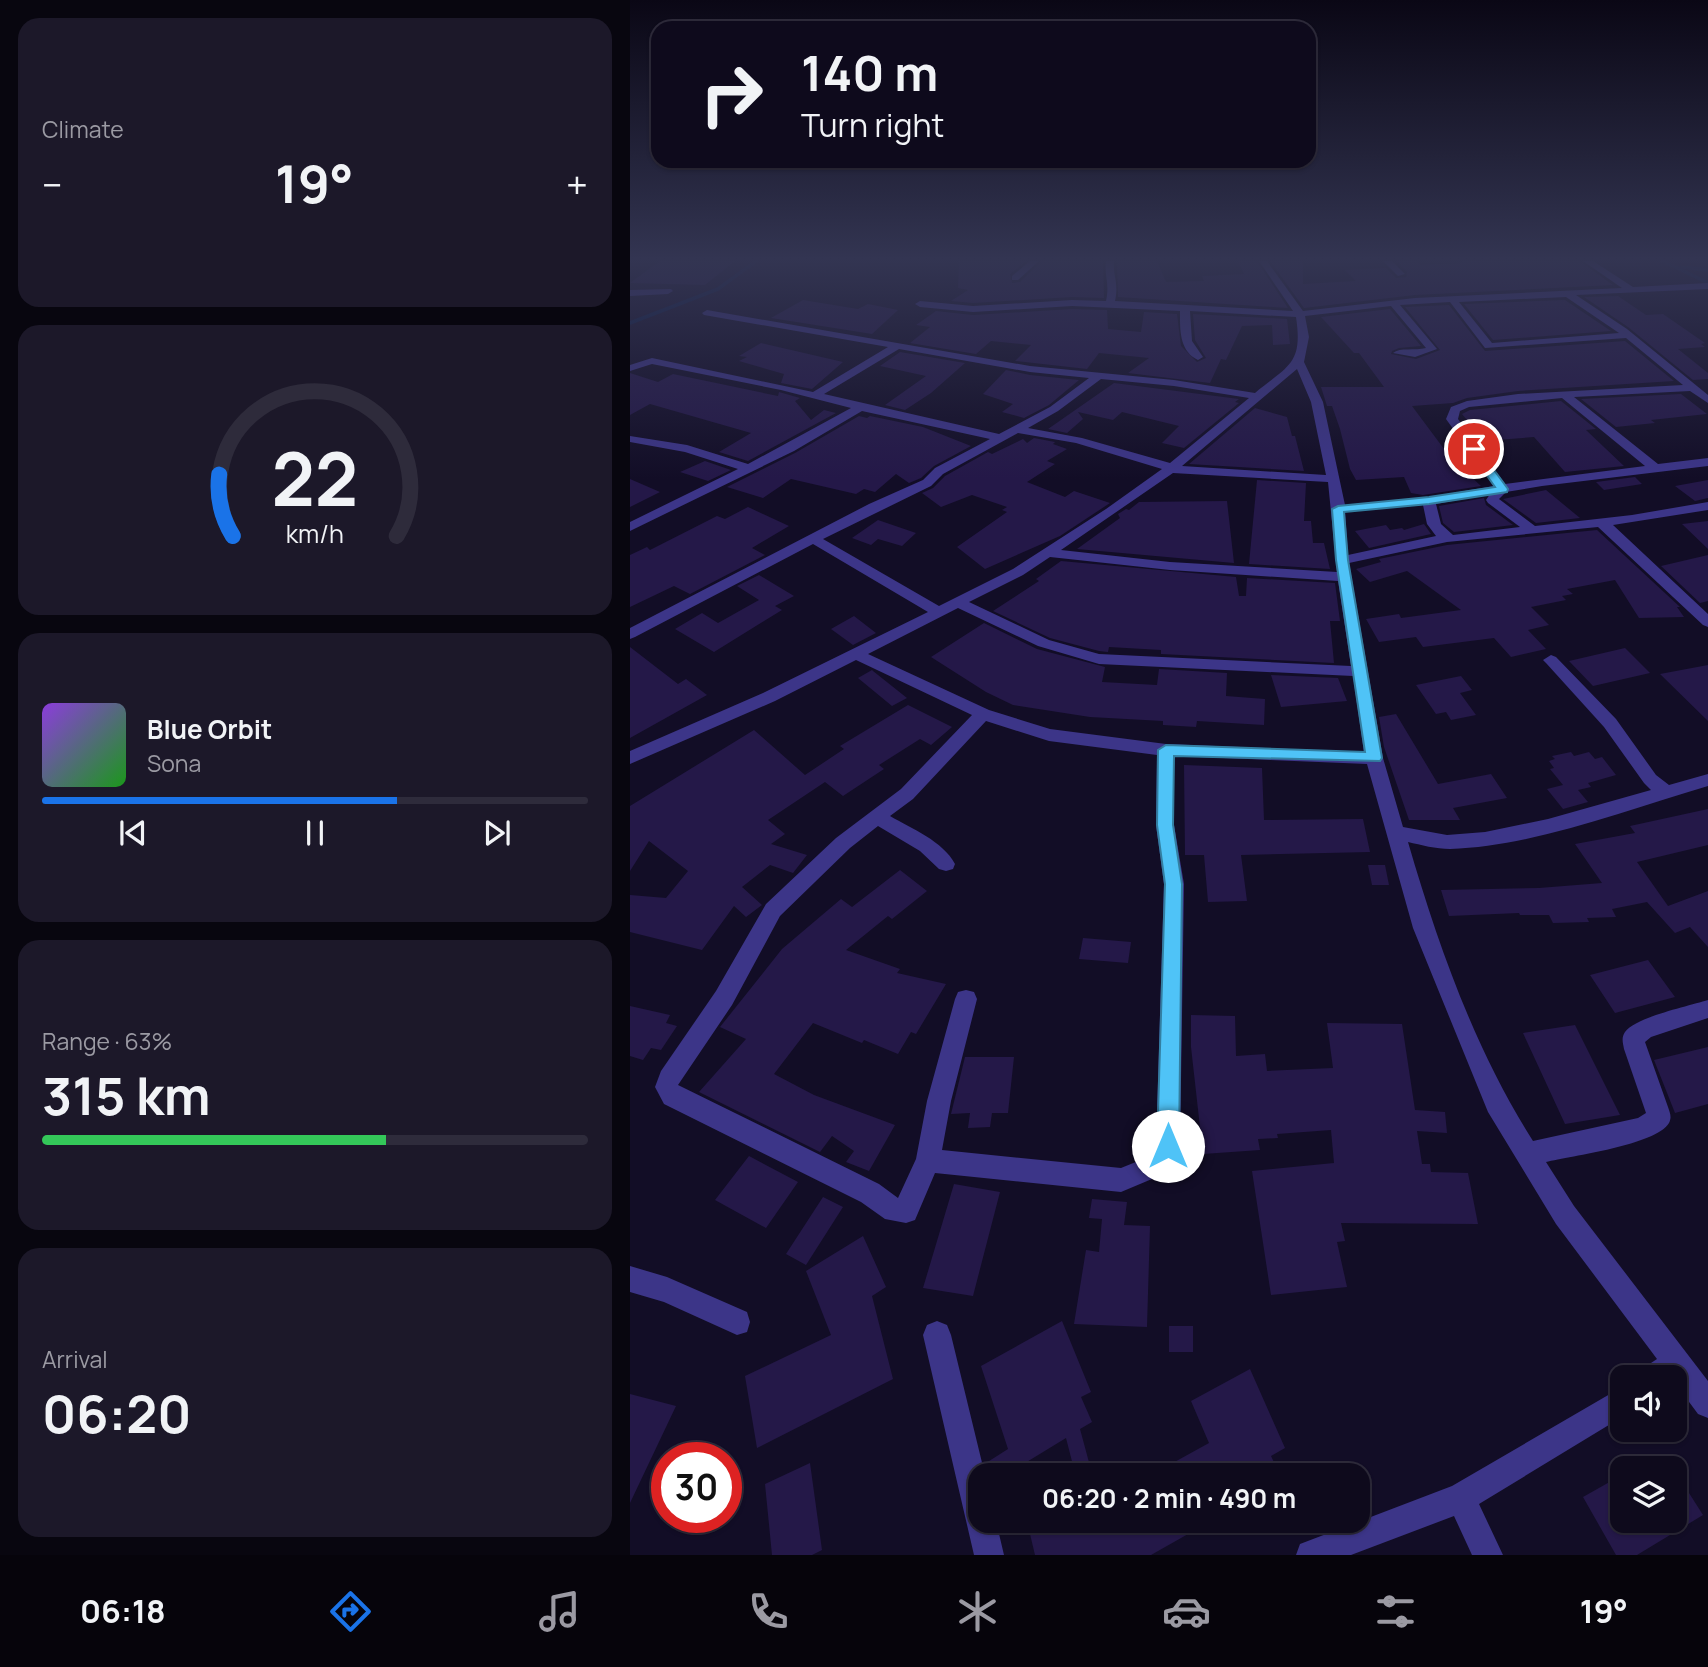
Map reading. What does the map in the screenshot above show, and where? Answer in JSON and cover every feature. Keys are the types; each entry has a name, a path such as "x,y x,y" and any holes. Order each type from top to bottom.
{"street":[{"path":"818,334 1030,369 1100,375 1256,396"},
{"path":"1185,334 1190,352 1198,357"},
{"path":"1303,334 1299,362 1317,402 1333,479 1342,560 1374,758 1423,928 1496,1104 1662,1365"},
{"path":"1398,353 1415,354 1432,348 1420,334"},
{"path":"1477,334 1489,346 1628,335 1708,400"},
{"path":"814,396 896,348"},
{"path":"630,368 652,361 998,437"},
{"path":"630,758 757,703 1018,572 1111,512 1172,468 1299,362"},
{"path":"630,634 874,507 914,490 939,471 1054,409 1100,375"},
{"path":"1503,489 1452,419 1455,409 1467,404 1518,397 1690,388"},
{"path":"1566,396 1656,469"},
{"path":"630,527 790,448 861,407"},
{"path":"1016,429 1078,440 1172,468 1213,473 1333,479"},
{"path":"630,439 687,449 748,468"},
{"path":"1338,509 1429,501 1708,462"},
{"path":"1503,489 1492,500 1533,531"},
{"path":"1429,501 1435,526 1447,538"},
{"path":"1342,560 1447,538 1533,531 1708,506"},
{"path":"1600,522 1706,618"},
{"path":"834,549 839,526"},
{"path":"815,540 939,612"},
{"path":"1048,553 1171,566 1346,576"},
{"path":"958,602 1030,639 1067,653 1099,659 1360,671"},
{"path":"856,654 983,714 1049,735 1166,750 1374,758"},
{"path":"1551,660 1610,723 1650,779 1666,792"},
{"path":"966,999 939,1101 928,1160 909,1207 899,1212 870,1193 672,1096 666,1087 668,1078 724,998 774,910 843,843 907,794 983,714"},
{"path":"928,1160 1031,1173 1121,1180 1162,1163 1168,1146 1174,884 1165,825 1166,750"},
{"path":"1395,833 1447,842 1485,839 1548,825 1708,780"},
{"path":"878,818 927,846 946,864"},
{"path":"1527,1154 1643,1128 1659,1118 1656,1099 1636,1059 1633,1038 1644,1030 1708,1009"},
{"path":"630,1279 667,1290 737,1322"},
{"path":"937,1335 968,1468"},
{"path":"1687,1387 1708,1404"},
{"path":"1311,1555 1461,1498 1610,1408"},
{"path":"1461,1498 1488,1555"},
{"path":"984,1533 989,1555"}],"building":[{"path":"922,334 1179,334 1181,346 1197,362 1206,358 1195,340 1195,334 1238,334 1226,360 1221,359 1210,383 1128,373 1149,358 1099,353 1087,369 1015,361 1031,345 991,341 976,354 910,343"},
{"path":"1272,334 1289,334 1290,344 1273,345"},
{"path":"1336,334 1411,334 1421,346 1399,348 1391,354 1416,359 1440,350 1427,334 1471,334 1485,351 1625,341 1674,381 1518,391 1467,398 1453,403 1412,406 1450,457 1481,486 1423,495 1411,493 1404,477 1356,480 1350,469 1332,406 1327,406 1321,387 1384,387 1359,353 1354,353"},
{"path":"1488,334 1577,334 1493,340"},
{"path":"1636,334 1691,334 1705,343 1701,344 1705,347 1678,349 1708,373 1708,379 1693,380"},
{"path":"761,343 843,362 812,389 781,383 784,374 739,361 747,357 739,356"},
{"path":"900,352 965,363 931,393 905,410 885,405 926,376 880,366"},
{"path":"1006,370 1079,380 1049,405 1024,418 1002,412 1013,404 983,394"},
{"path":"630,373 658,382 673,374 778,396 779,392 800,398 795,401 811,420 824,410 836,413 748,461 719,452 751,433 650,404 630,415"},
{"path":"1114,383 1239,399 1235,402 1239,403 1184,448 1162,443 1179,426 1122,412 1113,420 1078,412 1083,419 1067,433 1048,429"},
{"path":"1681,394 1707,414 1616,427 1581,399"},
{"path":"1561,401 1596,429 1586,430 1624,466 1565,472 1534,437 1484,441 1462,414 1470,410"},
{"path":"1255,408 1287,417 1304,471 1189,464"},
{"path":"859,416 923,427 971,446 934,466 921,478 909,483 896,474 875,492 864,489 856,494 791,479 763,498 727,487 795,453"},
{"path":"1034,438 1055,442 1053,444 1067,449 1047,461 1055,464 1027,482 1065,497 1074,491 1110,503 1060,536 985,569 957,547 1007,512 1002,510 1007,507 972,495 941,507 922,493 933,488 945,476 988,452 992,454 1023,439 1027,443"},
{"path":"705,461 731,470 708,481 680,472"},
{"path":"1635,477 1642,484 1604,490 1596,482"},
{"path":"630,479 660,492 630,507"},
{"path":"1257,480 1306,483 1304,521 1311,521 1313,543 1324,543 1330,569 1249,564"},
{"path":"1708,480 1708,498 1695,501 1675,486"},
{"path":"1546,490 1580,518 1536,523 1503,499"},
{"path":"1484,498 1486,505 1513,525 1454,532 1443,523 1439,506"},
{"path":"1227,501 1234,563 1077,549 1120,518 1118,514 1139,502"},
{"path":"748,507 789,526 752,548 765,555 690,594 674,586 630,607 630,555 647,547 650,550 717,516 725,519"},
{"path":"878,520 916,533 902,546 878,539 871,545 852,538"},
{"path":"1708,521 1708,549 1682,524"},
{"path":"1424,524 1431,534 1369,548 1355,531 1386,525 1390,530 1404,530"},
{"path":"1597,530 1680,607 1677,607 1684,617 1639,618 1615,580 1567,589 1573,594 1562,596 1566,600 1531,607 1549,625 1528,630 1546,649 1511,657 1494,638 1423,647 1416,637 1379,642 1366,619 1399,614 1401,618 1461,610 1407,571 1370,582 1356,569 1381,562 1379,559 1447,545"},
{"path":"1708,555 1708,601 1700,603 1661,566"},
{"path":"1061,561 1236,577 1239,596 1246,596 1247,578 1335,583 1340,621 1330,621 1334,663 1161,654 1161,650 1109,647 1108,652 1099,651 1050,638 993,611 1039,581 1036,579"},
{"path":"759,575 794,596 775,606 782,610 714,652 675,629 702,613 718,623 759,600 737,586"},
{"path":"854,616 876,633 853,645 831,629"},
{"path":"984,623 1037,649 1105,667 1102,682 1157,685 1159,669 1227,673 1226,696 1265,699 1264,725 1197,721 1196,727 1163,725 1163,721 1090,717 1013,705 986,692 931,657"},
{"path":"630,647 678,684 686,679 707,695 630,738"},
{"path":"1625,648 1650,673 1593,686 1569,661"},
{"path":"1708,665 1708,721 1660,674"},
{"path":"872,670 907,698 892,706 858,678"},
{"path":"1271,675 1338,678 1347,701 1281,707"},
{"path":"1461,676 1472,690 1460,693 1476,715 1451,720 1446,712 1436,714 1416,685"},
{"path":"908,705 952,727 931,745 920,739 879,765 884,769 843,796 825,782 768,820 785,834 771,844 807,855 793,873 770,865 742,887 762,905 746,917 734,906 702,950 630,932 630,895 666,898 688,871 649,841 630,871 630,806 754,730 805,775 844,749 840,746"},
{"path":"1396,714 1438,784 1491,774 1507,798 1453,808 1460,820 1409,820 1384,747 1379,717"},
{"path":"1571,752 1574,756 1589,752 1595,759 1602,757 1616,775 1588,783 1591,787 1578,790 1588,802 1563,809 1547,789 1563,785 1550,769 1554,768 1549,761 1555,759 1552,756"},
{"path":"1184,765 1262,768 1264,820 1363,819 1370,852 1241,855 1247,901 1208,902 1204,855 1185,855"},
{"path":"1708,809 1708,845 1637,862 1668,906 1708,891 1708,947 1690,927 1675,933 1647,902 1612,909 1616,917 1587,918 1589,922 1553,923 1549,915 1519,913 1449,916 1441,890 1539,888 1602,883 1575,844 1635,833 1630,826"},
{"path":"1368,865 1385,865 1389,885 1372,885"},
{"path":"900,870 927,891 892,919 888,916 846,950 900,969 897,973 946,984 916,1034 911,1032 898,1054 813,1023 774,1074 814,1095 895,1125 869,1171 846,1162 854,1151 832,1136 820,1152 699,1092 746,1039 720,1027 782,949 841,899 852,907"},
{"path":"1083,938 1131,942 1128,963 1079,959"},
{"path":"1648,960 1675,997 1615,1013 1590,975"},
{"path":"630,1006 670,1015 666,1023 677,1026 661,1050 651,1048 643,1060 630,1056"},
{"path":"1191,1015 1235,1016 1236,1056 1265,1054 1267,1071 1333,1068 1327,1023 1402,1024 1415,1110 1445,1112 1447,1133 1417,1131 1422,1164 1430,1164 1431,1172 1468,1173 1478,1224 1341,1223 1345,1241 1337,1242 1347,1287 1271,1295 1252,1171 1334,1163 1331,1130 1277,1134 1278,1138 1258,1139 1260,1150 1203,1154 1191,1047"},
{"path":"1575,1025 1620,1115 1565,1124 1523,1033"},
{"path":"1708,1047 1708,1104 1675,1113 1654,1060"},
{"path":"965,1057 1014,1057 1008,1113 992,1113 990,1127 968,1128 970,1113 951,1114"},
{"path":"749,1156 798,1182 766,1228 715,1200"},
{"path":"954,1184 1000,1192 973,1296 923,1288"},
{"path":"823,1197 843,1207 806,1265 786,1254"},
{"path":"1092,1199 1127,1202 1124,1225 1150,1226 1147,1327 1074,1324 1086,1250 1099,1252 1102,1219 1089,1218"},
{"path":"863,1236 886,1287 872,1296 893,1379 757,1448 745,1376 831,1335 806,1271"},
{"path":"1062,1321 1091,1392 1081,1397 1092,1422 1080,1429 1089,1463 1072,1463 1066,1438 1025,1463 986,1463 1008,1449 981,1366"},
{"path":"1169,1326 1193,1326 1193,1352 1169,1352"},
{"path":"1250,1369 1285,1448 1271,1456 1274,1463 1173,1463 1209,1443 1191,1401"},
{"path":"630,1394 676,1406 659,1442 651,1442 651,1459 630,1503"},
{"path":"810,1463 822,1550 812,1555 772,1555 765,1484"},
{"path":"1610,1482 1610,1533 1673,1533 1637,1555 1616,1555 1583,1497"},
{"path":"1687,1490 1703,1515 1687,1525"},
{"path":"1190,1533 1151,1555 1035,1555 1030,1534"}],"route":[{"path":"1168,1146 1168,1043 1174,884 1165,825 1166,750 1300,753 1374,758 1342,560 1338,509 1429,501 1503,489 1474,449"}]}
